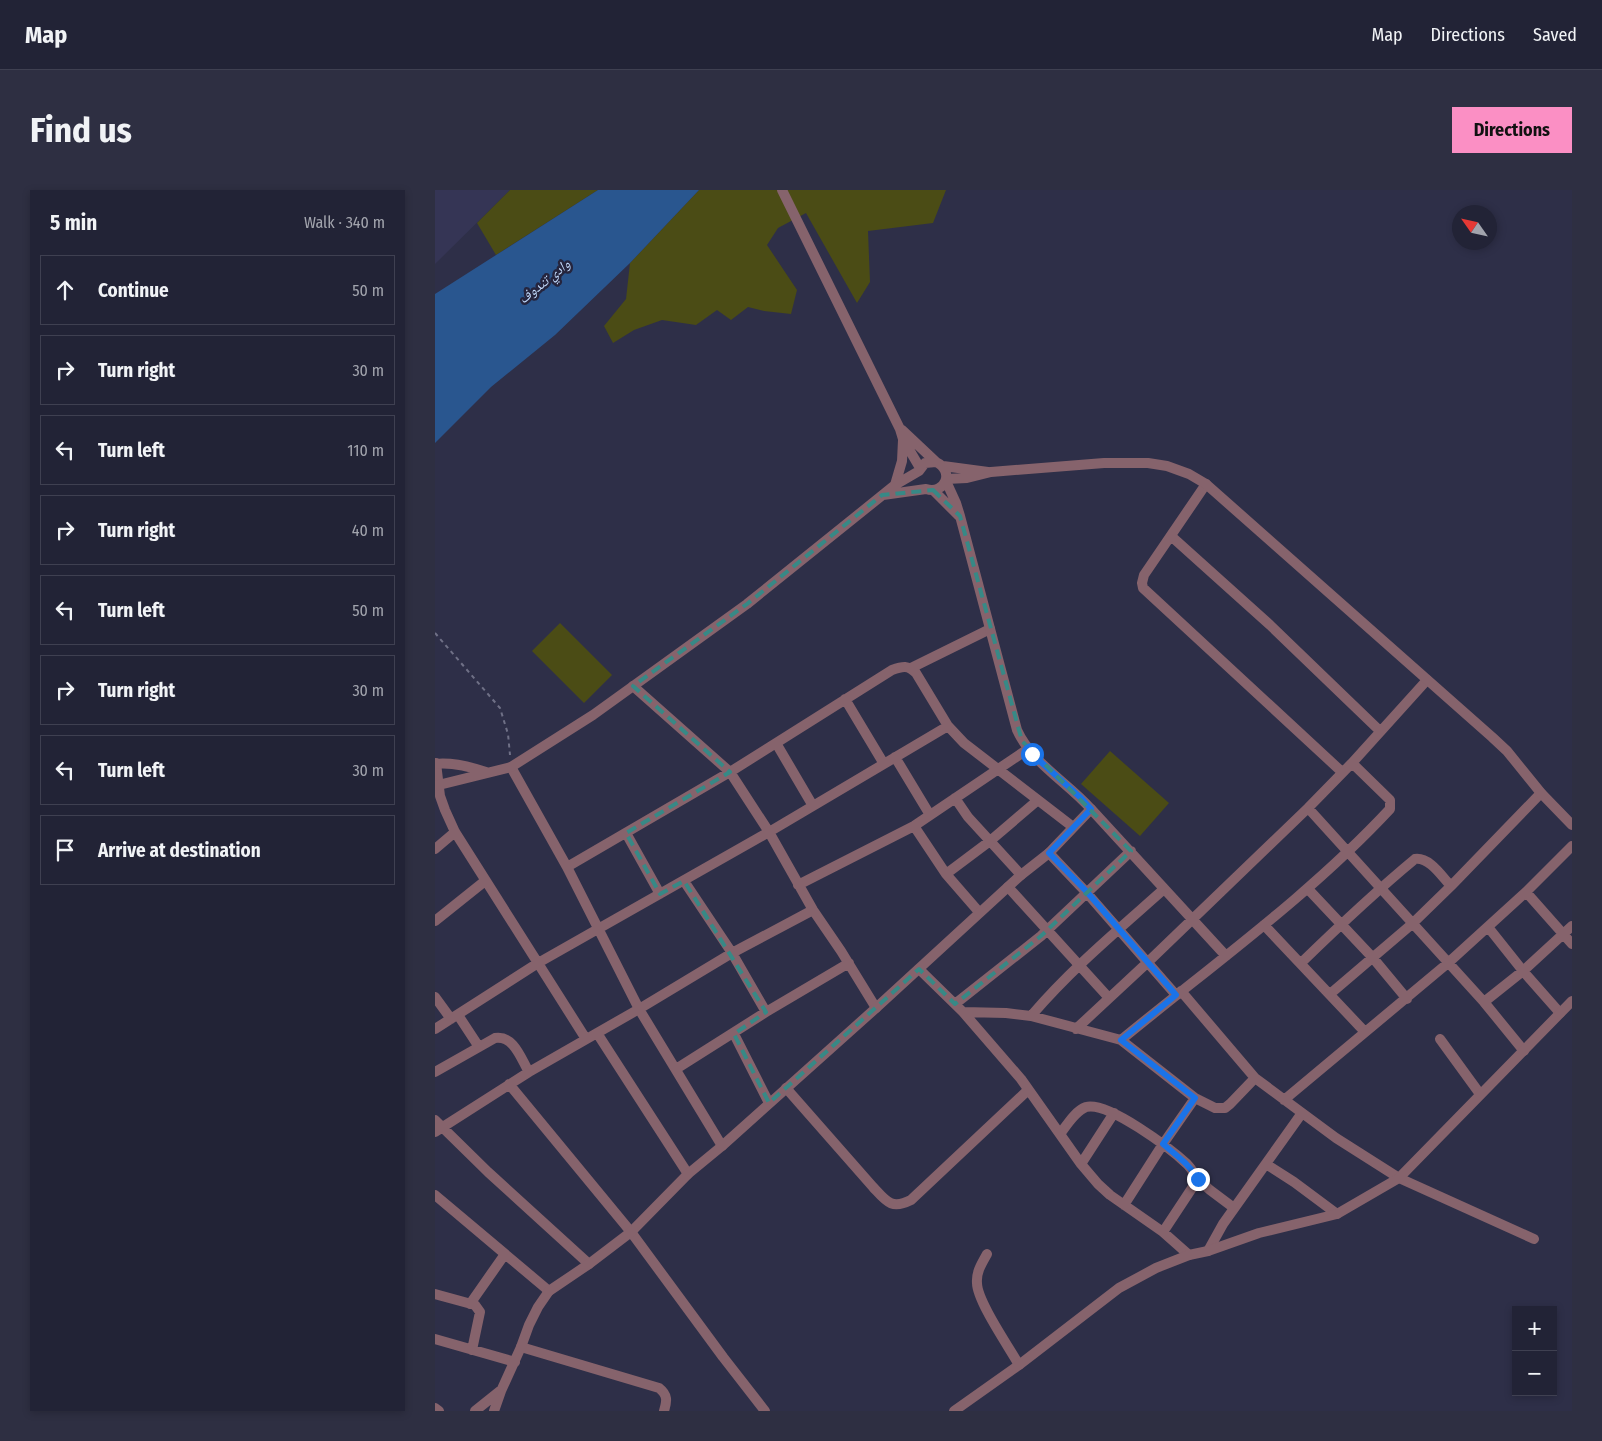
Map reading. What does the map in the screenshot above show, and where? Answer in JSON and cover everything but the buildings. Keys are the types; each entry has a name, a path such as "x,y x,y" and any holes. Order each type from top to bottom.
{"street":[{"path":"782,190 900,429 919,470 920,483 960,516"},
{"path":"900,429 946,472 946,480 960,516 1017,730 1028,749 1081,798 1226,956"},
{"path":"895,485 902,460 903,439"},
{"path":"437,786 511,767 593,715 747,604 882,495 929,462 991,472"},
{"path":"946,480 967,478 991,472 1104,463 1167,466 1189,474 1206,484 1507,751 1541,792 1572,825"},
{"path":"882,495 941,488 946,480"},
{"path":"1206,484 1143,575 1143,588 1343,772"},
{"path":"1171,536 1270,625 1381,732"},
{"path":"567,867 730,772 893,670 900,667 911,668 990,630"},
{"path":"911,668 922,681 948,726 964,743 1073,826"},
{"path":"1076,1029 1308,808 1381,732 1427,680"},
{"path":"633,686 730,772 769,832 813,910 849,963 876,1008"},
{"path":"845,699 884,764"},
{"path":"435,1029 538,963 769,832 948,726"},
{"path":"776,743 813,806"},
{"path":"798,884 914,826 1028,749"},
{"path":"895,758 929,815"},
{"path":"1121,1040 1308,889 1387,812 1391,805 1390,800 1352,763"},
{"path":"487,772 436,764 437,786 445,810 455,832 485,881 586,1039"},
{"path":"511,767 567,867 639,1009 722,1146"},
{"path":"1330,994 1412,924 1541,792"},
{"path":"955,798 968,817 1021,875"},
{"path":"946,874 990,841 1038,800"},
{"path":"1308,808 1484,1002 1524,1051"},
{"path":"494,1411 538,1307 549,1291 631,1232 688,1174 722,1146 876,1008 1008,886 1049,853 1091,809"},
{"path":"914,826 946,874 979,912"},
{"path":"435,849 455,832"},
{"path":"626,833 660,894"},
{"path":"1284,1100 1448,963 1526,892 1572,846"},
{"path":"959,1008 1048,930 1131,852"},
{"path":"1049,853 1087,892 1118,930 1255,1078 1353,1149 1399,1178 1533,1239"},
{"path":"1301,963 1341,923 1415,859 1427,861 1451,886"},
{"path":"435,921 485,881"},
{"path":"683,881 732,953 766,1012"},
{"path":"1008,886 1109,998"},
{"path":"1031,1016 1079,964 1164,889"},
{"path":"1308,889 1373,958 1407,999"},
{"path":"1526,892 1572,944"},
{"path":"589,1264 437,1126 732,953 813,910"},
{"path":"1265,925 1365,1032"},
{"path":"1484,1002 1523,971 1572,926"},
{"path":"1488,927 1560,1013"},
{"path":"676,1069 766,1012 849,963"},
{"path":"919,969 959,1008 1021,1079 1081,1164 1098,1184 1110,1195 1163,1232 1189,1255"},
{"path":"435,997 455,1017 479,1047"},
{"path":"954,1411 1019,1365 1119,1288 1156,1268 1189,1255 1208,1251 1259,1233 1337,1214 1399,1178 1572,1001"},
{"path":"959,1008 1031,1016 1121,1040 1195,1098 1215,1108 1225,1108 1255,1078"},
{"path":"597,1033 688,1174"},
{"path":"734,1034 769,1103"},
{"path":"435,1072 500,1037 511,1042 529,1072"},
{"path":"1440,1039 1480,1094"},
{"path":"509,1084 631,1232 765,1411"},
{"path":"786,1088 873,1187 886,1201 893,1205 904,1204 911,1200 1028,1090"},
{"path":"1124,1205 1195,1098"},
{"path":"1060,1134 1080,1110 1085,1108 1099,1107 1114,1113 1163,1144 1185,1162 1198,1179 1234,1208"},
{"path":"1081,1164 1114,1113"},
{"path":"1208,1251 1223,1224 1302,1113"},
{"path":"1266,1164 1337,1214"},
{"path":"1163,1232 1198,1179"},
{"path":"435,1195 549,1291"},
{"path":"470,1304 505,1254"},
{"path":"987,1254 978,1270 979,1296 1019,1365"},
{"path":"435,1294 475,1305 480,1312 472,1350"},
{"path":"435,1339 515,1362"},
{"path":"521,1347 659,1388 665,1392 666,1396 667,1402 664,1411"},
{"path":"475,1411 501,1391"},
{"path":"435,1408 439,1411"}],"path":[{"path":"435,633 500,708 508,734 511,767"}],"highlighted area":[{"path":"933,490 960,516 1022,741 1131,851 1041,936 955,1004 919,969 769,1103 734,1034 766,1012 684,881 660,894 626,833 730,772 633,686 747,604 882,495"}],"shaded area":[{"path":"435,190 510,190 435,264"},
{"path":"510,190 598,190 496,255 477,223"},
{"path":"699,190 946,190 933,223 868,231 870,282 857,303 806,213 778,228 767,245 797,290 791,314 748,307 731,320 717,310 696,325 662,320 634,330 613,343 604,326 626,299 630,263"},
{"path":"560,623 612,675 584,703 532,651"},
{"path":"1110,751 1169,803 1140,836 1081,784"}],"water":[{"name":"وادي تندوف","path":"598,190 699,190 630,263 555,335 491,387 435,443 435,294"}],"route":[{"path":"1032,754 1091,809 1049,853 1087,892 1176,995 1121,1040 1195,1098 1163,1144 1185,1162 1198,1179"}]}
